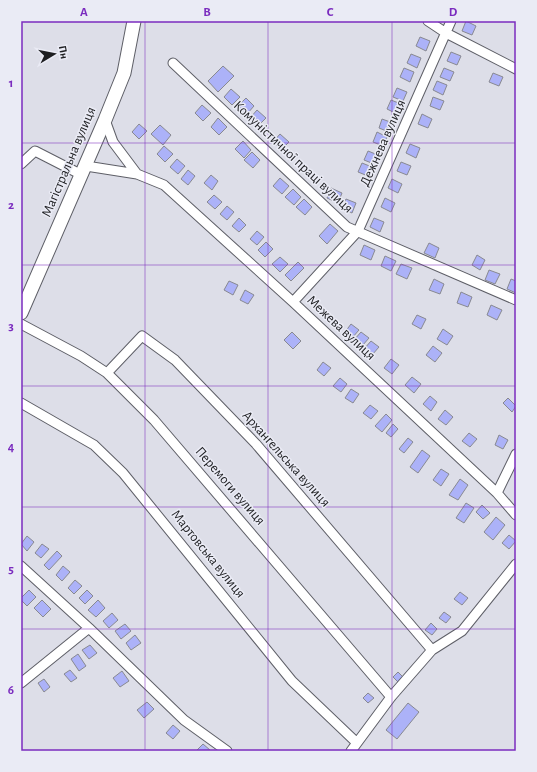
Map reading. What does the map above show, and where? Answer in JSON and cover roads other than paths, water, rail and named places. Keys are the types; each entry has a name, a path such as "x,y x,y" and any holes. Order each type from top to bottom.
{"main road":[{"name":"Магістральна вулиця","path":"21,312 106,120 124,73 134,21"}],"street":[{"path":"428,21 446,33 516,69"},
{"name":"Дежнева вулиця","path":"293,302 358,231 451,21"},
{"name":"Комуністичної праці вулиця","path":"173,63 347,227 516,300"},
{"path":"106,120 113,142 137,174"},
{"name":"Межева вулиця","path":"21,164 35,151 84,170 137,174 164,185 293,302 497,493 516,515"},
{"name":"Перемоги вулиця","path":"21,324 81,356 107,373 154,420 391,698"},
{"name":"Архангельська вулиця","path":"107,373 142,336 175,360 256,444 432,650"},
{"name":"Мартовська вулиця","path":"21,403 94,445 123,473 292,681 357,742"},
{"path":"497,493 516,454"},
{"path":"351,751 391,698 432,650 462,631 516,564"},
{"path":"21,566 89,628 184,720 227,751"},
{"path":"21,683 89,628"}]}
